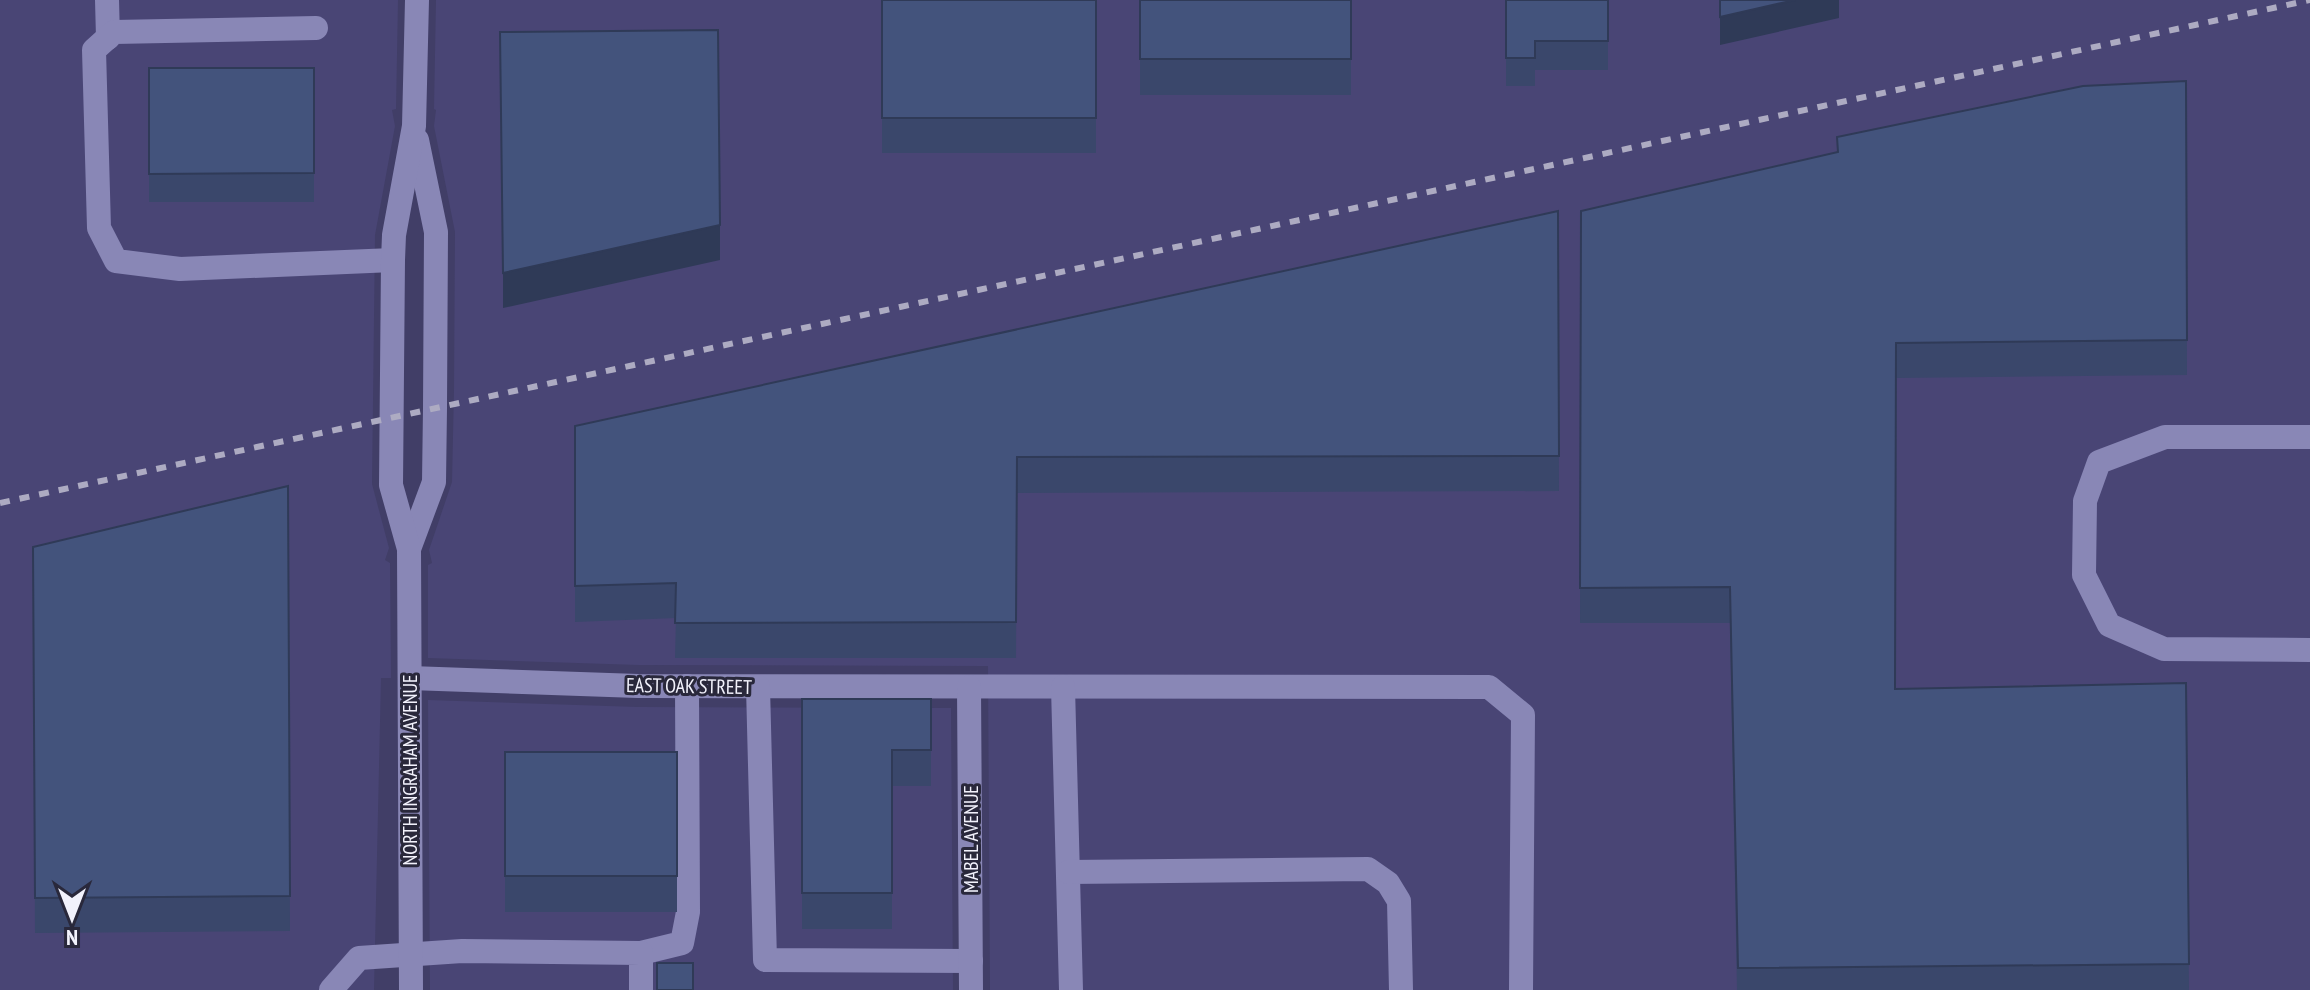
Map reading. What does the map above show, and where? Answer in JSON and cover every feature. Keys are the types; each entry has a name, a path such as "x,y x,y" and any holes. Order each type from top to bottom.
{"street":[{"path":"107,0 108,38"},
{"name":"NORTH INGRAHAM AVENUE","path":"411,990 409,549 391,485 394,235 414,126 417,0"},
{"path":"316,28 114,32 94,50 99,228 116,261 180,269 393,260"},
{"name":"NORTH INGRAHAM AVENUE","path":"409,549 434,482 435,408 436,232 414,126"},
{"path":"2310,437 2165,437 2099,462 2085,501 2084,575 2109,625 2164,649 2310,650"},
{"name":"EAST OAK STREET","path":"410,678 758,687 1489,687 1523,715 1521,990"},
{"path":"331,990 359,958 462,951 641,953 682,943 688,912 687,686"},
{"path":"758,687 765,960 971,961"},
{"name":"MABEL AVENUE","path":"969,687 971,990"},
{"path":"1063,687 1071,990"},
{"path":"657,755 688,755"},
{"path":"1068,872 1368,869 1388,883 1399,901 1401,990"},
{"path":"641,953 641,990"}],"shaded area":[{"path":"0,0 398,0 396,109 392,110 395,126 375,235 372,484 389,548 385,560 390,563 391,678 381,678 374,990 0,990"},
{"path":"436,0 2310,0 2310,990 990,990 988,666 639,665 428,658 428,565 432,563 429,550 452,482 454,390 455,232 434,126"},
{"path":"428,700 638,707 951,708 953,990 430,990"}],"building":[{"path":"882,0 1096,0 1096,118 882,118"},
{"path":"1140,0 1351,0 1351,59 1140,59"},
{"path":"1506,0 1608,0 1608,41 1535,41 1535,58 1506,58"},
{"path":"1720,0 1795,0 1720,17"},
{"path":"718,30 720,225 503,273 500,32"},
{"path":"149,68 314,68 314,173 149,174"},
{"path":"2186,81 2187,340 1896,343 1895,689 2186,683 2189,964 1738,968 1730,587 1580,588 1581,211 1838,152 1837,137 2083,86"},
{"path":"1558,211 1559,456 1017,457 1016,622 675,623 676,583 575,586 575,426"},
{"path":"288,486 290,896 35,898 33,547"},
{"path":"802,699 931,699 931,750 892,750 892,893 802,893"},
{"path":"505,752 677,752 677,876 505,876"},
{"path":"657,963 693,963 693,990 657,990"}],"railway":[{"path":"0,503 2310,0"}]}
